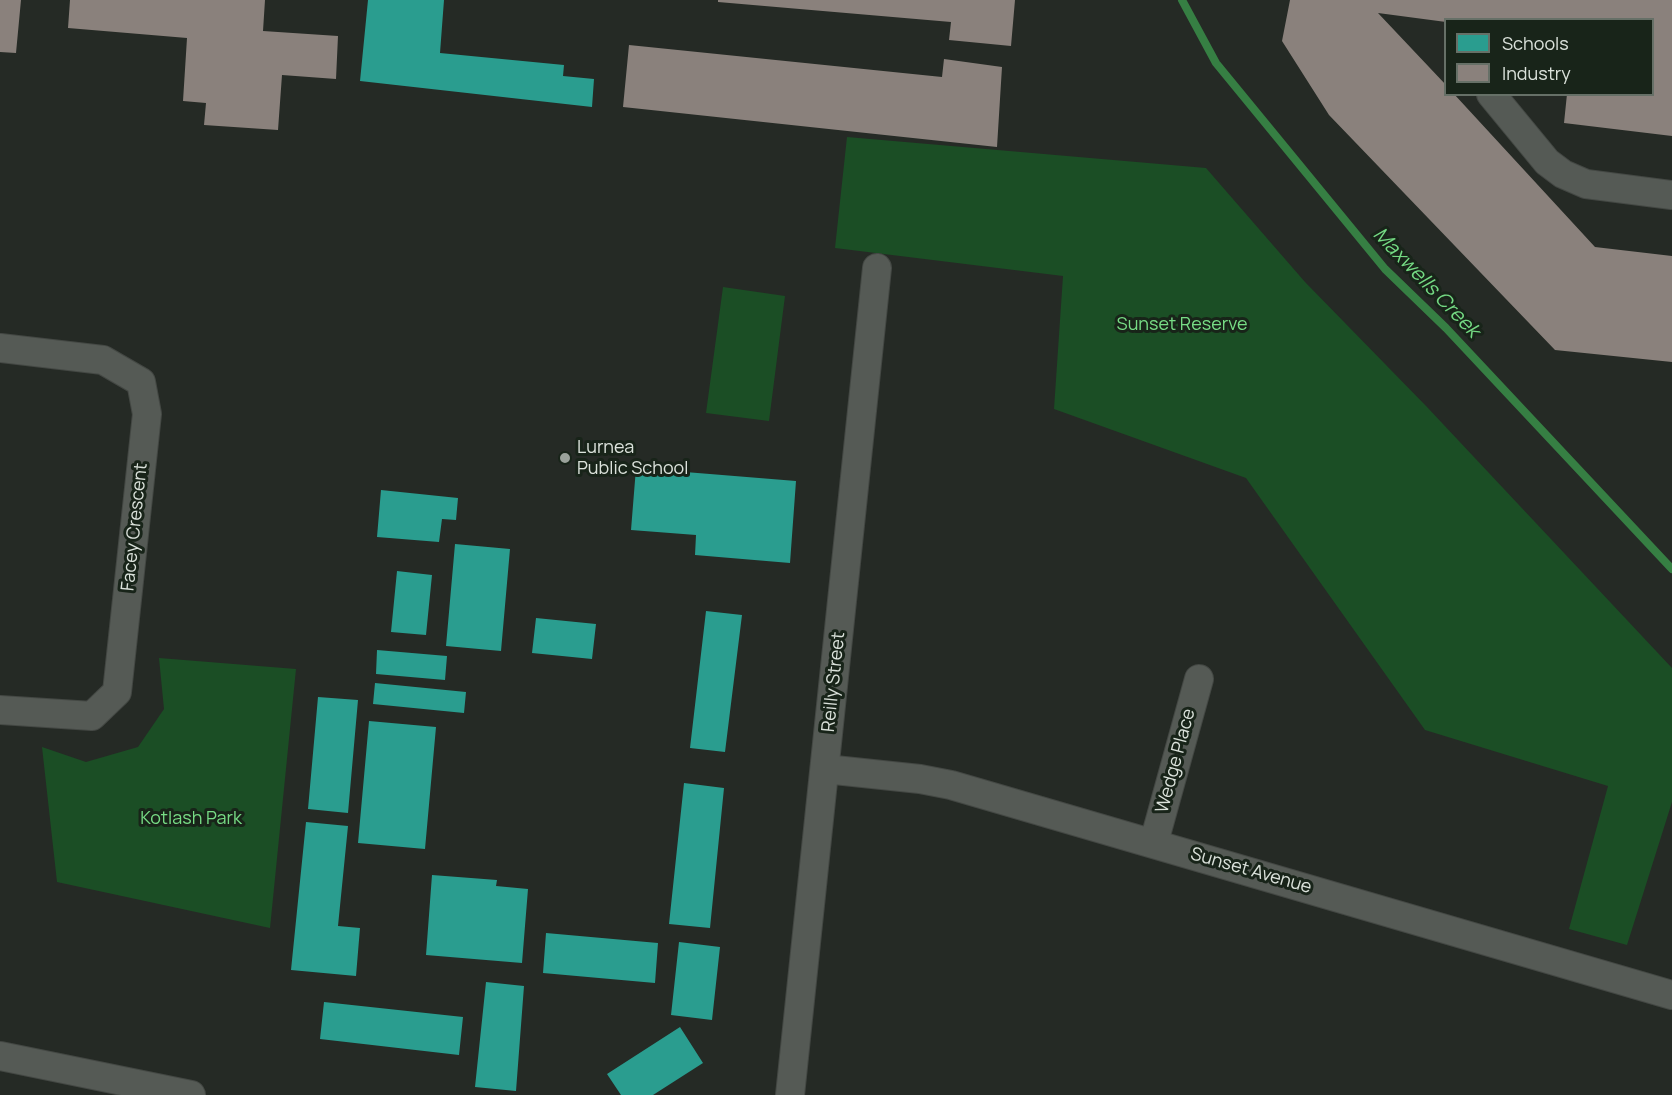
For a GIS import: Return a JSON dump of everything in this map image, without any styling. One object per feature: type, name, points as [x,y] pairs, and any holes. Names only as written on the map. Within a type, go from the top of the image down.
[{"type":"street","points":[[1493,96],[1547,162],[1563,174],[1586,184],[1672,195]]},
{"type":"street","name":"Reilly Street","points":[[790,1095],[877,268]]},
{"type":"street","name":"Facey Crescent","points":[[0,348],[103,360],[141,382],[147,414],[117,692],[92,716],[0,710]]},
{"type":"street","name":"Wedge Place","points":[[1154,842],[1199,680]]},
{"type":"street","name":"Sunset Avenue","points":[[825,769],[944,783],[1154,842],[1672,995]]},
{"type":"street","points":[[0,1056],[191,1095]]},
{"type":"green space","name":"Sunset Reserve","points":[[847,137],[1206,168],[1305,282],[1427,407],[1672,668],[1672,802],[1627,945],[1569,929],[1608,786],[1425,730],[1246,478],[1054,409],[1063,276],[835,248]]},
{"type":"green space","points":[[723,287],[785,296],[769,421],[706,413]]},
{"type":"green space","name":"Kotlash Park","points":[[159,658],[296,669],[270,928],[57,882],[42,747],[86,762],[138,747],[164,709]]},
{"type":"building: Schools","points":[[368,0],[444,0],[440,53],[564,65],[563,76],[594,79],[592,107],[360,81]]},
{"type":"building: Schools","points":[[636,468],[796,481],[790,563],[695,555],[696,535],[631,530]]},
{"type":"building: Schools","points":[[381,490],[458,498],[456,520],[442,519],[439,542],[377,537]]},
{"type":"building: Schools","points":[[455,544],[510,549],[501,651],[446,646]]},
{"type":"building: Schools","points":[[397,571],[432,575],[426,635],[391,632]]},
{"type":"building: Schools","points":[[706,611],[742,615],[725,752],[690,748]]},
{"type":"building: Schools","points":[[536,618],[596,624],[592,659],[532,653]]},
{"type":"building: Schools","points":[[377,650],[447,656],[445,680],[376,674]]},
{"type":"building: Schools","points":[[375,683],[466,692],[464,713],[373,704]]},
{"type":"building: Schools","points":[[318,697],[358,700],[348,813],[308,809]]},
{"type":"building: Schools","points":[[369,721],[436,727],[425,849],[358,843]]},
{"type":"building: Schools","points":[[684,783],[724,788],[710,928],[669,924]]},
{"type":"building: Schools","points":[[306,822],[348,826],[338,926],[360,928],[356,976],[291,970]]},
{"type":"building: Schools","points":[[432,875],[497,880],[496,886],[528,889],[522,963],[426,955]]},
{"type":"building: Schools","points":[[546,933],[658,943],[655,983],[543,973]]},
{"type":"building: Schools","points":[[679,942],[720,947],[712,1020],[671,1015]]},
{"type":"building: Schools","points":[[486,982],[524,986],[516,1091],[475,1087]]},
{"type":"building: Schools","points":[[324,1002],[463,1017],[459,1055],[320,1039]]},
{"type":"building: Schools","points":[[680,1027],[703,1063],[653,1095],[621,1095],[607,1074]]},
{"type":"building: Industry","points":[[0,0],[21,0],[16,53],[0,52]]},
{"type":"building: Industry","points":[[70,0],[265,0],[263,31],[338,36],[336,79],[282,75],[278,130],[204,125],[206,103],[183,101],[187,38],[68,28]]},
{"type":"building: Industry","points":[[718,0],[1015,0],[1011,46],[949,40],[951,22],[718,2]]},
{"type":"building: Industry","points":[[1290,0],[1672,0],[1672,136],[1564,123],[1567,96],[1654,96],[1654,18],[1444,18],[1444,22],[1378,13],[1444,83],[1444,96],[1456,96],[1595,247],[1672,256],[1672,362],[1555,350],[1329,115],[1282,41]]},
{"type":"building: Industry","points":[[629,45],[942,77],[944,59],[1002,67],[997,147],[623,107]]},
{"type":"waterway","name":"Maxwells Creek","points":[[1182,0],[1216,63],[1385,269],[1446,328],[1672,569]]},
{"type":"place","name":"Lurnea Public School","points":[[565,458]]}]
